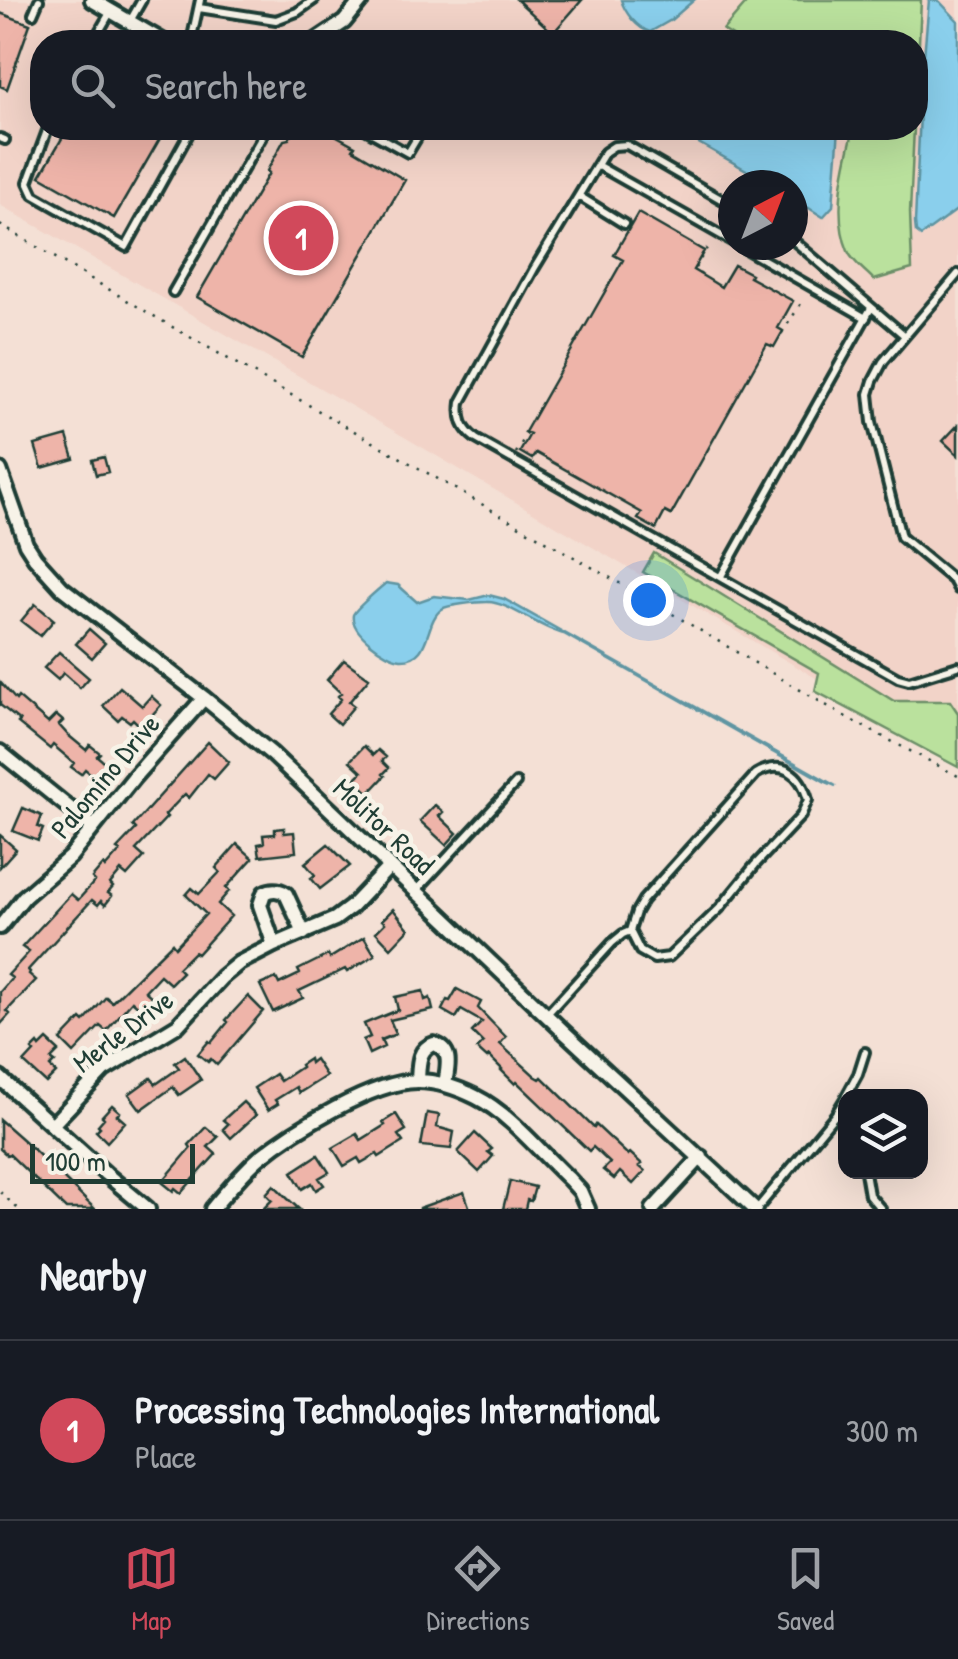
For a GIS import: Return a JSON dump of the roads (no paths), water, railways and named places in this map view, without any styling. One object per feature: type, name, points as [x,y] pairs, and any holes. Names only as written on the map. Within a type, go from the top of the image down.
[{"type":"street","points":[[92,0],[144,30]]},
{"type":"street","points":[[332,30],[362,0]]},
{"type":"street","name":"Molitor Road","points":[[0,470],[26,544],[48,574],[272,754],[756,1209]]},
{"type":"street","name":"Palomino Drive","points":[[0,927],[24,898],[70,856],[204,698]]},
{"type":"street","points":[[0,752],[93,827]]},
{"type":"street","name":"Merle Drive","points":[[52,1125],[104,1070],[178,1025],[238,963],[344,913],[390,866]]},
{"type":"street","points":[[274,945],[260,906],[269,890],[286,894],[304,933]]},
{"type":"street","points":[[418,1081],[421,1055],[434,1044],[443,1048],[448,1057],[445,1085]]},
{"type":"street","points":[[0,1078],[148,1209]]},
{"type":"street","points":[[212,1209],[247,1170],[290,1136],[369,1092],[418,1081],[445,1085],[474,1096],[501,1114],[580,1191],[588,1209]]},
{"type":"street","points":[[652,1209],[701,1157]]},
{"type":"lane","points":[[33,14],[39,0]]},
{"type":"lane","points":[[130,22],[142,0]]},
{"type":"lane","points":[[194,30],[200,4],[276,20],[314,0]]},
{"type":"lane","points":[[100,30],[111,11]]},
{"type":"lane","points":[[44,140],[28,182],[34,195],[126,247],[185,140]]},
{"type":"lane","points":[[173,292],[260,140]]},
{"type":"lane","points":[[385,140],[408,153],[415,140]]},
{"type":"lane","points":[[718,198],[626,146],[614,146],[605,152],[534,269],[461,402],[462,422],[468,434],[898,678],[910,681],[958,666]]},
{"type":"lane","points":[[598,164],[718,234]]},
{"type":"lane","points":[[578,196],[624,224]]},
{"type":"lane","points":[[808,253],[904,335]]},
{"type":"lane","points":[[764,260],[866,318]]},
{"type":"lane","points":[[958,274],[878,369],[870,394],[872,422],[901,537],[928,557],[958,589]]},
{"type":"lane","points":[[721,576],[871,308]]},
{"type":"lane","points":[[546,1014],[612,942],[630,931],[644,900],[756,774],[766,768],[788,770],[800,779],[808,800],[802,816],[682,946],[669,957],[654,959],[640,950],[630,931]]},
{"type":"lane","points":[[416,890],[516,783]]},
{"type":"lane","points":[[850,1089],[865,1052]]},
{"type":"lane","points":[[756,1209],[838,1109]]},
{"type":"lane","points":[[831,1119],[838,1120]]},
{"type":"lane","points":[[866,1179],[868,1196],[881,1209]]},
{"type":"water","points":[[621,0],[694,0],[654,30],[641,27]]},
{"type":"water","points":[[929,0],[939,1],[958,21],[958,209],[921,236],[915,223],[919,140],[928,140]]},
{"type":"water","points":[[693,140],[838,140],[833,206],[823,217],[808,208],[808,170],[746,170]]},
{"type":"water","points":[[386,583],[398,585],[417,602],[434,596],[469,600],[489,595],[504,599],[836,786],[564,634],[495,603],[442,609],[418,653],[401,659],[387,654],[363,636],[353,615]]},
{"type":"place","name":"Processing Technologies International","points":[[301,238]]}]
